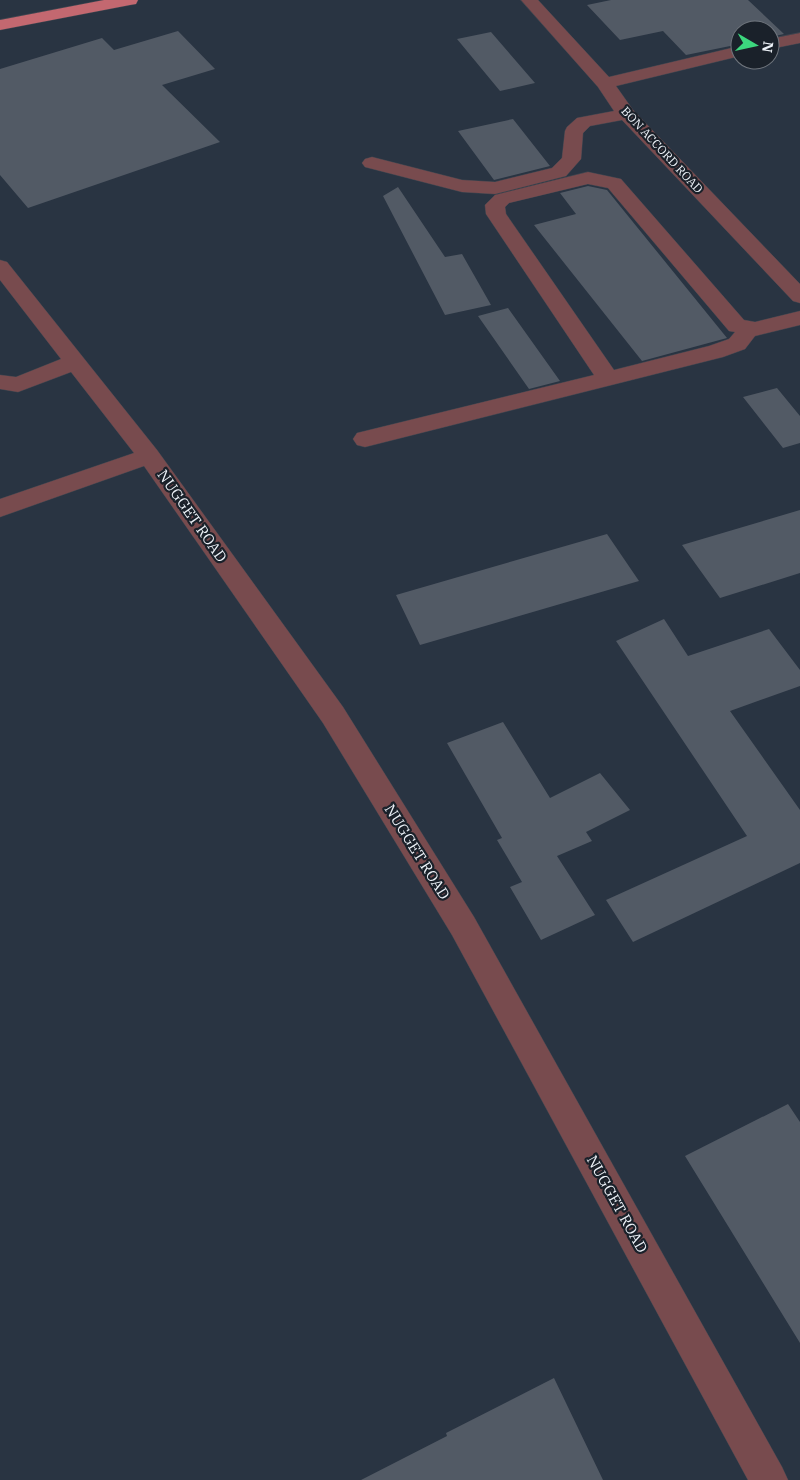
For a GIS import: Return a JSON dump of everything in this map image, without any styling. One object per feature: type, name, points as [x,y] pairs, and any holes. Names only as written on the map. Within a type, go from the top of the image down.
[{"type":"main road","points":[[0,25],[130,0]]},
{"type":"street","name":"BON ACCORD ROAD","points":[[529,0],[606,83],[626,114],[800,296]]},
{"type":"street","points":[[780,42],[800,38]]},
{"type":"street","points":[[606,83],[730,54]]},
{"type":"street","points":[[372,163],[462,186],[495,188],[559,172],[571,159],[574,131],[584,122],[626,114]]},
{"type":"street","points":[[608,378],[496,214],[495,205],[502,199],[588,178],[614,183],[737,326],[749,329],[800,318]]},
{"type":"street","name":"NUGGET ROAD","points":[[0,266],[149,456],[333,715],[463,926],[769,1480]]},
{"type":"street","points":[[366,439],[715,352],[738,344],[749,329]]},
{"type":"street","points":[[0,382],[18,385],[75,362]]},
{"type":"street","points":[[0,508],[149,456]]},
{"type":"shaded area","points":[[0,0],[800,0],[800,1480],[0,1480]]},
{"type":"building","points":[[611,0],[748,0],[769,20],[730,20],[730,46],[686,55],[663,31],[620,40],[587,5]]},
{"type":"building","points":[[178,31],[215,69],[162,85],[220,142],[28,208],[0,175],[0,69],[102,38],[114,50]]},
{"type":"building","points":[[491,32],[535,83],[500,91],[457,39]]},
{"type":"building","points":[[513,119],[550,166],[494,180],[458,131]]},
{"type":"building","points":[[588,186],[607,190],[727,338],[642,361],[534,225],[576,214],[560,193]]},
{"type":"building","points":[[398,187],[445,257],[462,254],[491,305],[445,315],[383,196]]},
{"type":"building","points":[[508,308],[560,381],[529,389],[478,316]]},
{"type":"building","points":[[777,388],[800,416],[800,443],[783,448],[743,397]]},
{"type":"building","points":[[800,510],[800,573],[720,598],[682,545]]},
{"type":"building","points":[[607,534],[639,581],[420,645],[396,595]]},
{"type":"building","points":[[664,619],[688,656],[769,629],[800,670],[800,686],[730,711],[800,810],[800,863],[633,942],[606,900],[747,836],[616,641]]},
{"type":"building","points":[[503,722],[550,798],[600,773],[630,810],[586,832],[592,841],[557,856],[595,915],[541,940],[510,887],[522,882],[497,840],[502,838],[447,743]]},
{"type":"building","points":[[788,1104],[800,1122],[800,1343],[685,1156]]},
{"type":"building","points":[[554,1378],[603,1480],[361,1480],[447,1436],[446,1433]]}]
